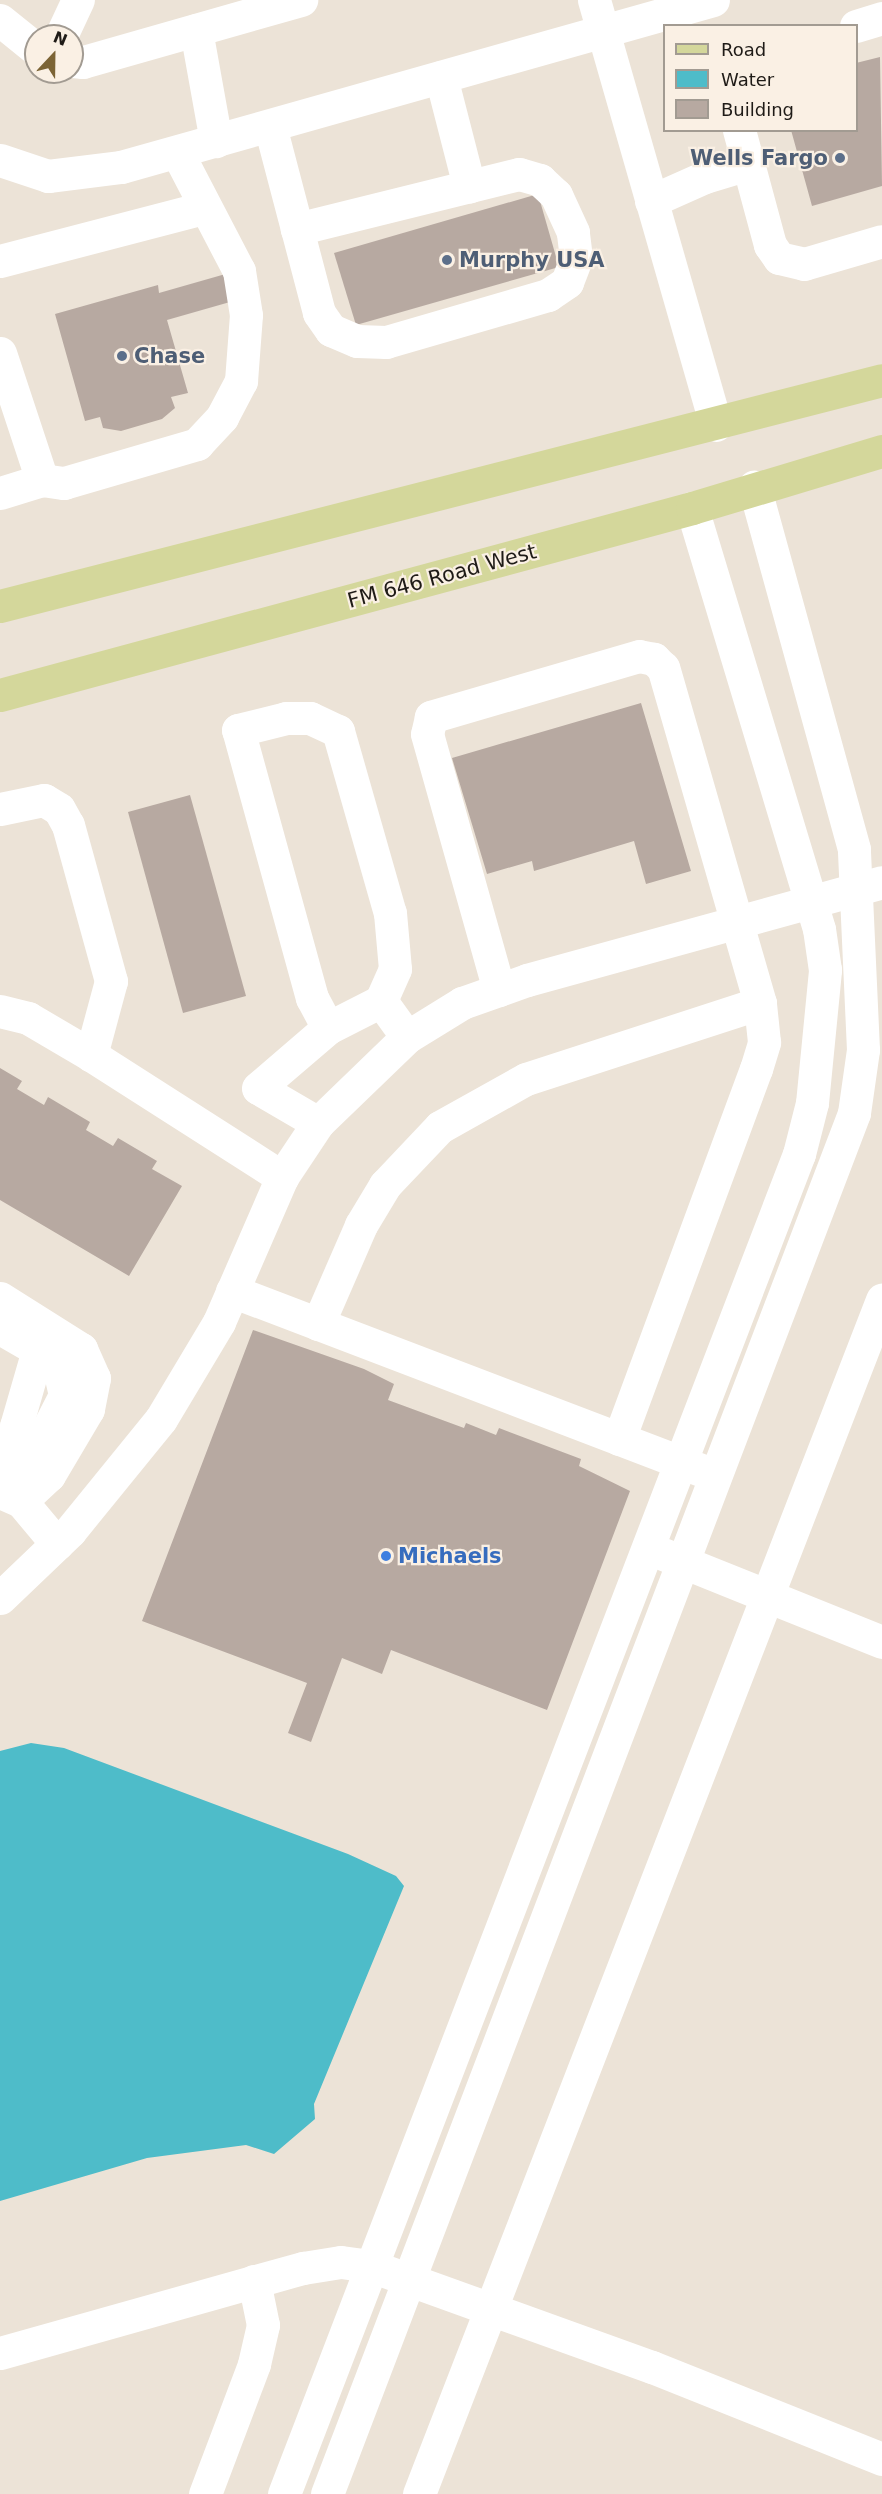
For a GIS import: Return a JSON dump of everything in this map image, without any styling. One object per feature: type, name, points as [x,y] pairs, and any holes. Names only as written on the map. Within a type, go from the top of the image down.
[{"type":"main road","points":[[0,606],[716,425],[882,380]]},
{"type":"main road","name":"FM 646 Road West","points":[[0,695],[692,508],[754,487],[882,451]]},
{"type":"lane","points":[[67,24],[78,0]]},
{"type":"lane","points":[[84,58],[196,30],[301,0]]},
{"type":"lane","points":[[594,0],[716,425]]},
{"type":"lane","points":[[0,160],[48,176],[79,175],[177,152],[713,0]]},
{"type":"lane","points":[[858,25],[882,18]]},
{"type":"lane","points":[[0,20],[24,39]]},
{"type":"lane","points":[[196,30],[216,141]]},
{"type":"lane","points":[[441,77],[469,186]]},
{"type":"lane","points":[[270,126],[319,313],[332,330],[357,341],[386,342],[548,295],[567,282],[576,258],[573,232],[556,195],[540,180],[519,174],[297,229]]},
{"type":"lane","points":[[740,132],[770,245],[779,258],[804,264],[882,241]]},
{"type":"lane","points":[[0,493],[42,480],[64,483],[197,444],[222,417],[241,381],[246,315],[238,271],[203,208],[177,152]]},
{"type":"lane","points":[[651,201],[705,177],[748,164]]},
{"type":"lane","points":[[0,261],[203,208]]},
{"type":"lane","points":[[0,353],[31,458],[42,480]]},
{"type":"lane","points":[[327,2494],[831,1179],[854,1113],[870,1082],[863,1050],[869,886],[854,849],[754,487]]},
{"type":"lane","points":[[284,2494],[799,1154],[812,1103],[825,970],[811,903],[692,508]]},
{"type":"lane","points":[[499,990],[427,734],[431,717],[639,656],[654,659],[663,669],[760,1004],[764,1042],[619,1439]]},
{"type":"lane","points":[[318,1123],[258,1088],[328,1028],[381,1001],[395,969],[390,913],[338,731],[318,721],[294,718],[238,730],[312,998],[328,1028]]},
{"type":"lane","points":[[0,810],[44,800],[59,809],[68,825],[111,981],[91,1055]]},
{"type":"lane","points":[[0,1598],[57,1544],[114,1481],[161,1419],[194,1369],[232,1291],[282,1177],[318,1123],[407,1037],[462,1003],[499,990],[869,886]]},
{"type":"lane","points":[[381,1001],[407,1037]]},
{"type":"lane","points":[[318,1324],[361,1225],[385,1185],[440,1127],[526,1079],[760,1004]]},
{"type":"lane","points":[[0,1011],[28,1018],[91,1055],[282,1177]]},
{"type":"lane","points":[[232,1291],[717,1477]]},
{"type":"lane","points":[[0,1298],[81,1349],[94,1378],[88,1409],[50,1475],[9,1487]]},
{"type":"lane","points":[[419,2494],[882,1300]]},
{"type":"lane","points":[[0,1328],[38,1350],[16,1426],[9,1487],[57,1544]]},
{"type":"lane","points":[[647,1548],[882,1642]]},
{"type":"lane","points":[[0,2353],[254,2282],[341,2262],[371,2266],[652,2367],[882,2459]]},
{"type":"lane","points":[[205,2494],[261,2334],[254,2282]]},
{"type":"water","points":[[31,1743],[64,1748],[348,1854],[396,1876],[404,1886],[314,2104],[315,2119],[274,2154],[246,2145],[147,2158],[0,2201],[0,1751]]},
{"type":"building","name":"Wells Fargo","points":[[880,57],[882,186],[812,206],[792,132],[858,132],[858,62]]},
{"type":"building","name":"Murphy USA","points":[[538,194],[559,267],[356,325],[334,253]]},
{"type":"building","name":"Chase","points":[[229,273],[237,300],[167,320],[188,393],[171,397],[175,408],[162,419],[121,431],[103,428],[100,417],[85,421],[55,314],[158,285],[159,293]]},
{"type":"building","points":[[641,703],[691,871],[646,884],[634,841],[534,871],[532,861],[487,874],[452,758]]},
{"type":"building","points":[[190,795],[246,996],[183,1013],[128,812]]},
{"type":"building","points":[[0,1068],[22,1081],[17,1089],[44,1105],[48,1097],[90,1122],[86,1130],[113,1146],[118,1138],[157,1161],[152,1169],[182,1186],[129,1276],[0,1200]]},
{"type":"building","name":"Michaels","points":[[253,1330],[364,1369],[394,1384],[388,1400],[464,1428],[466,1423],[496,1435],[499,1428],[581,1459],[579,1466],[630,1491],[547,1710],[391,1650],[382,1674],[342,1658],[311,1742],[288,1733],[307,1683],[142,1621]]},
{"type":"place","name":"Wells Fargo","points":[[840,158]]},
{"type":"place","name":"Murphy USA","points":[[447,260]]},
{"type":"place","name":"Chase","points":[[122,356]]},
{"type":"place","name":"Michaels","points":[[386,1556]]}]
